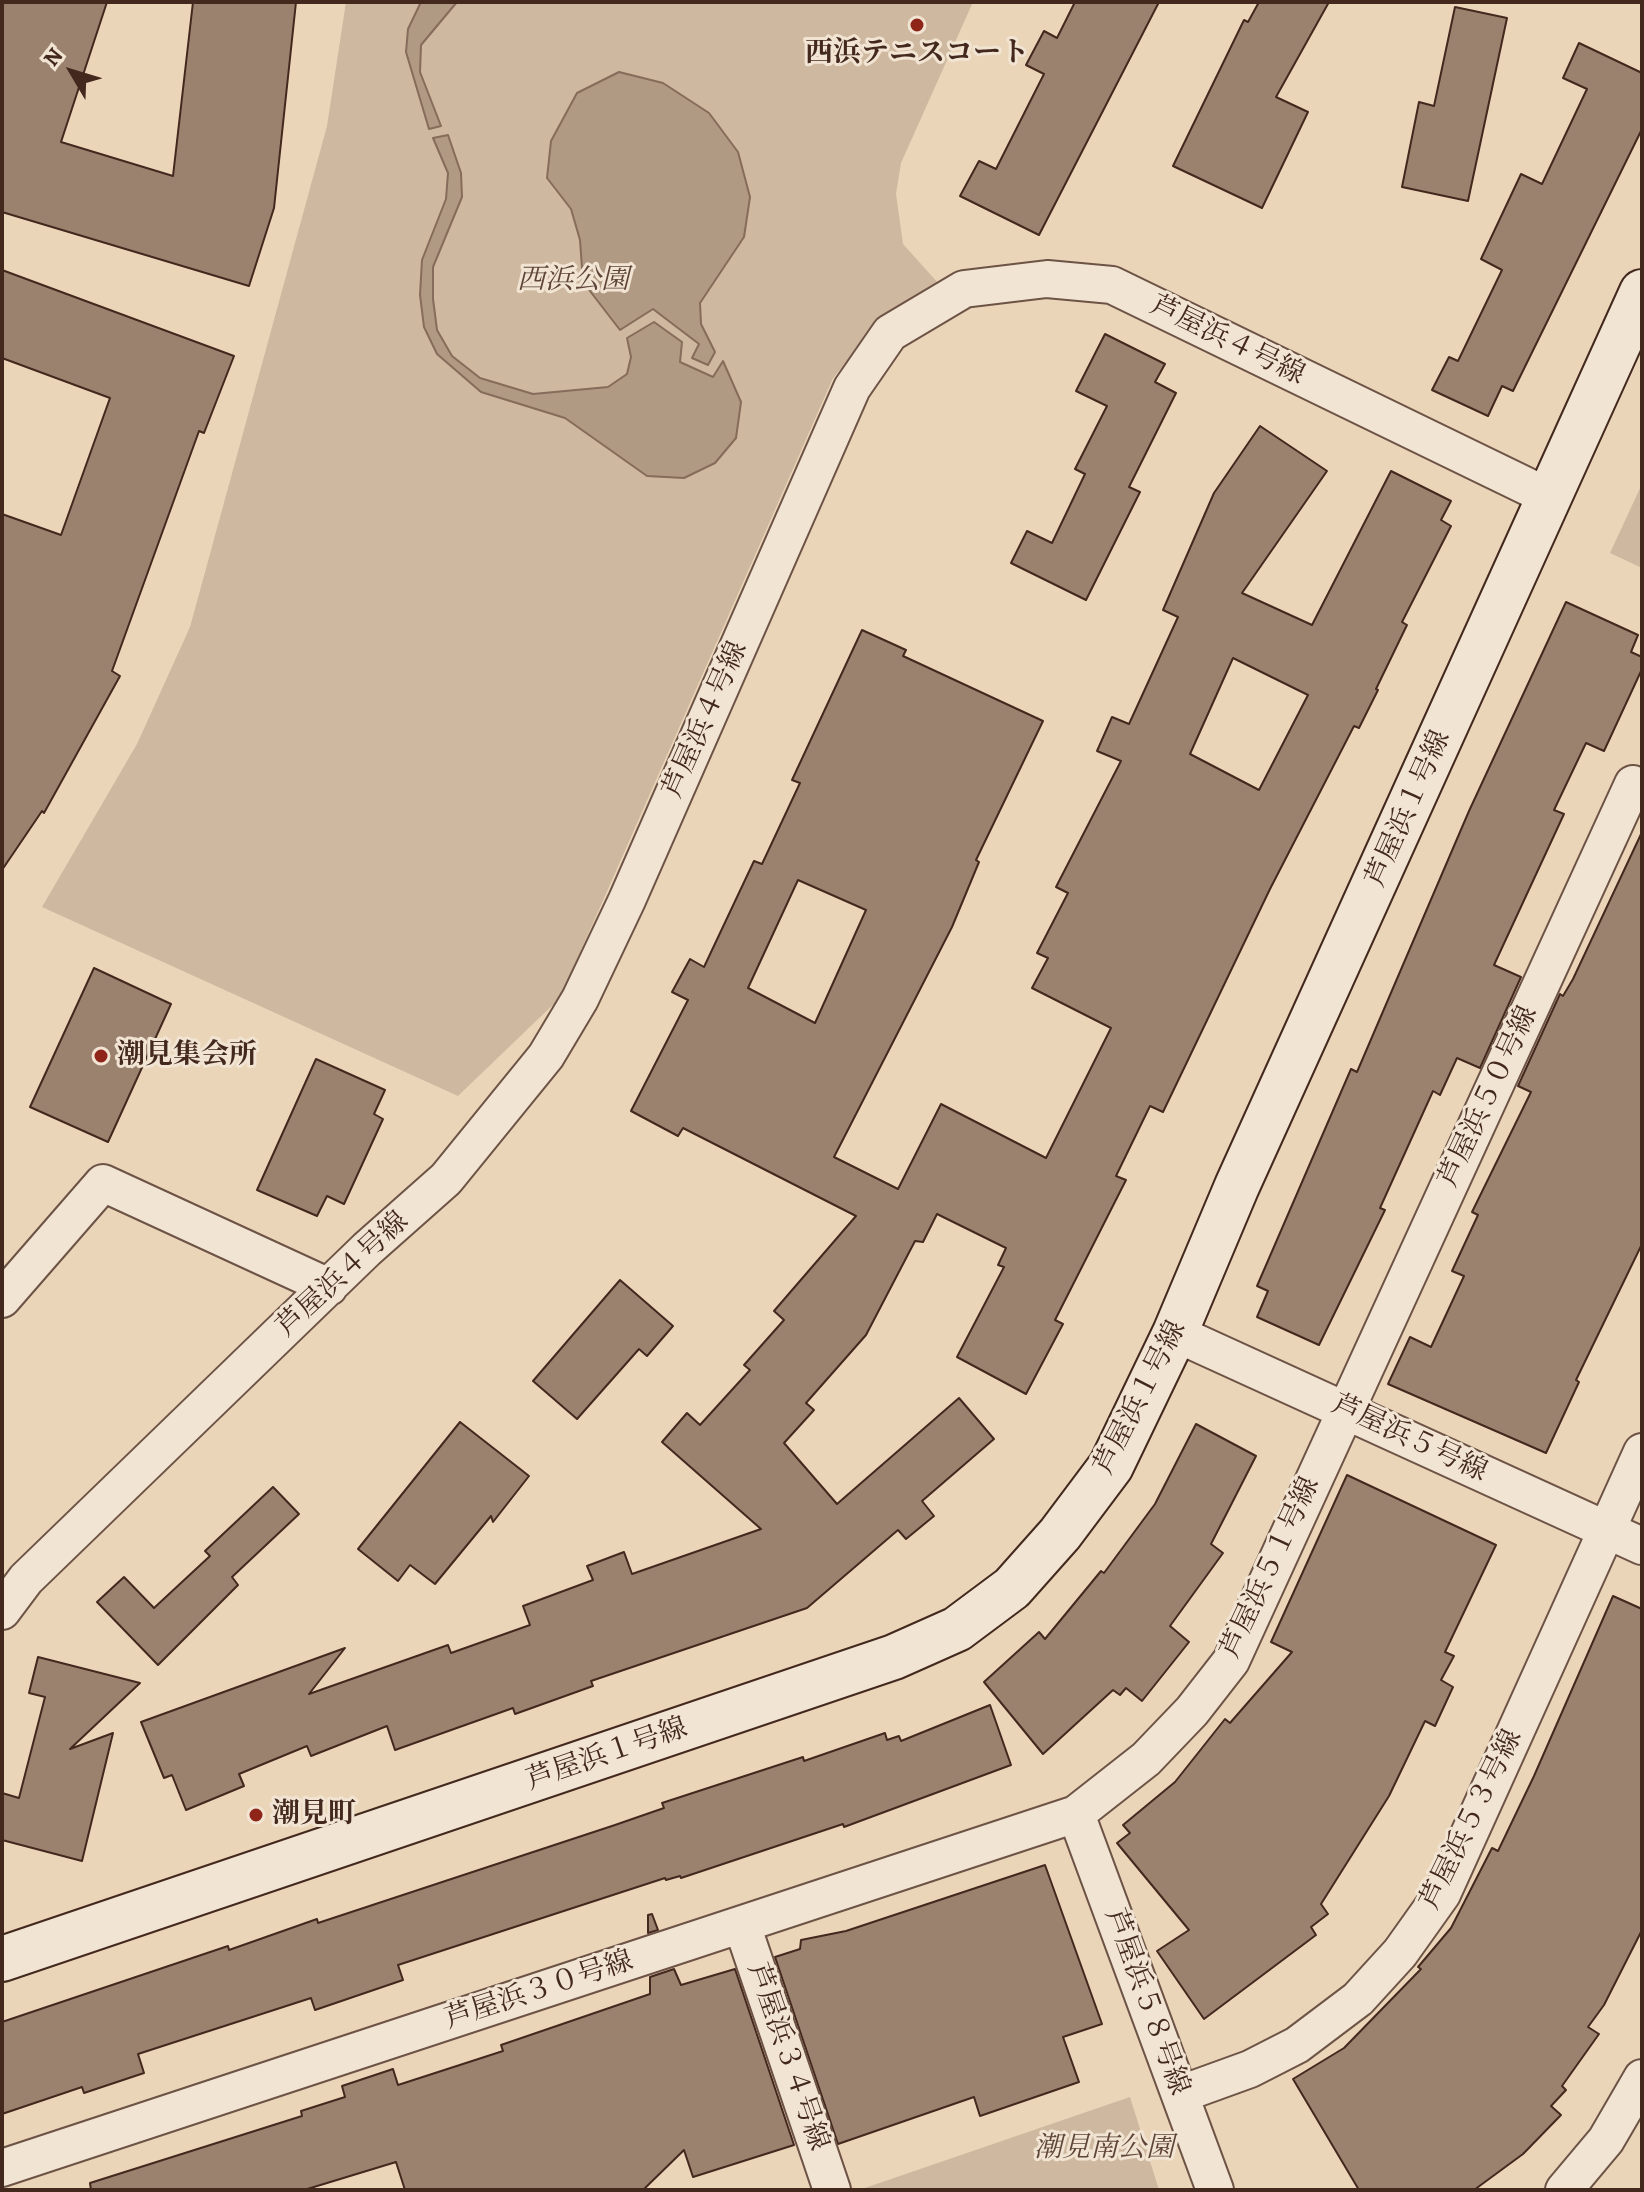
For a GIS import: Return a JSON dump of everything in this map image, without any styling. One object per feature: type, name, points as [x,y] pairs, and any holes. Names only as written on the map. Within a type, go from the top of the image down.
[{"type":"street","name":"芦屋浜４号線","points":[[2,1611],[26,1579],[329,1287],[446,1179],[527,1081],[580,999],[852,388],[890,333],[964,289],[1047,279],[1112,285],[1551,498]]},
{"type":"street","name":"芦屋浜１号線","points":[[2,1959],[879,1662],[957,1629],[1012,1588],[1060,1534],[1111,1466],[1175,1333],[1237,1186],[1642,292]]},
{"type":"street","name":"芦屋浜５０号線","points":[[1345,1409],[1638,786]]},
{"type":"street","points":[[2,1299],[103,1183],[329,1287]]},
{"type":"street","name":"芦屋浜５号線","points":[[1175,1333],[1642,1546]]},
{"type":"street","name":"芦屋浜５１号線","points":[[1076,1814],[1146,1759],[1192,1711],[1231,1661],[1345,1409]]},
{"type":"street","name":"芦屋浜５３号線","points":[[1181,2094],[1250,2069],[1297,2045],[1358,1999],[1400,1953],[1442,1894],[1642,1452]]},
{"type":"street","name":"芦屋浜３０号線","points":[[2,2168],[1076,1814]]},
{"type":"street","name":"芦屋浜５８号線","points":[[1076,1814],[1215,2190]]},
{"type":"street","name":"芦屋浜３４号線","points":[[742,1925],[832,2190]]},
{"type":"street","points":[[1564,2190],[1606,2140],[1642,2078]]},
{"type":"green space","name":"西浜公園","points":[[346,2],[973,2],[901,163],[896,194],[903,244],[939,284],[885,316],[833,378],[560,998],[458,1096],[42,907],[137,744],[190,627],[327,126]]},
{"type":"green space","points":[[1642,484],[1642,568],[1610,553]]},
{"type":"green space","name":"潮見南公園","points":[[1130,2097],[1159,2190],[859,2190]]},
{"type":"shaded area","points":[[421,2],[457,2],[421,45],[420,72],[441,126],[429,129],[406,52],[408,29]]},
{"type":"shaded area","points":[[619,72],[663,83],[709,113],[738,152],[750,197],[744,237],[700,303],[701,324],[715,352],[708,365],[692,358],[699,344],[653,309],[620,330],[583,282],[580,240],[571,209],[547,178],[551,141],[577,93]]},
{"type":"shaded area","points":[[448,135],[461,173],[462,197],[433,267],[433,299],[437,330],[452,356],[480,378],[533,394],[608,387],[627,374],[631,357],[627,338],[654,322],[682,342],[680,362],[713,377],[723,361],[741,402],[736,438],[715,463],[684,478],[647,476],[565,418],[481,392],[437,354],[424,327],[420,295],[422,260],[446,199],[448,173],[433,138]]},
{"type":"building","points":[[2,2],[107,2],[61,142],[173,176],[193,2],[296,2],[274,208],[249,286],[2,212]]},
{"type":"building","points":[[1075,2],[1159,2],[1039,235],[960,196],[979,161],[996,169],[1044,74],[1026,65],[1044,31],[1057,38]]},
{"type":"building","points":[[1259,2],[1329,2],[1276,97],[1308,112],[1262,208],[1173,166],[1244,20],[1248,22]]},
{"type":"building","points":[[1455,7],[1507,18],[1468,201],[1402,187],[1419,102],[1434,106]]},
{"type":"building","points":[[1579,43],[1642,73],[1642,129],[1513,391],[1502,386],[1488,416],[1432,390],[1449,357],[1458,361],[1502,270],[1481,259],[1521,174],[1542,184],[1587,89],[1563,78]]},
{"type":"building","points":[[2,270],[234,356],[204,433],[199,431],[112,671],[120,676],[44,813],[42,811],[2,870],[2,514],[61,535],[110,398],[2,358]]},
{"type":"building","points":[[1105,334],[1165,364],[1155,382],[1176,393],[1129,487],[1140,492],[1086,600],[1011,563],[1027,531],[1052,543],[1085,474],[1075,469],[1107,406],[1076,391]]},
{"type":"building","points":[[1260,426],[1327,471],[1242,593],[1312,625],[1391,471],[1451,501],[1441,520],[1451,526],[1402,622],[1407,625],[1378,690],[1359,728],[1354,726],[1270,889],[1163,1112],[1150,1106],[1116,1176],[1126,1180],[1055,1320],[1063,1324],[1026,1394],[957,1357],[1004,1267],[998,1265],[1006,1248],[937,1214],[923,1242],[915,1241],[866,1335],[806,1403],[814,1410],[784,1443],[837,1504],[959,1398],[994,1439],[922,1501],[934,1516],[906,1539],[898,1530],[807,1608],[591,1681],[593,1686],[515,1714],[513,1708],[395,1750],[387,1726],[311,1756],[307,1746],[239,1774],[244,1786],[186,1810],[172,1775],[164,1778],[141,1722],[345,1648],[309,1694],[448,1645],[451,1653],[530,1625],[523,1606],[593,1580],[587,1566],[624,1552],[632,1574],[761,1529],[662,1442],[687,1413],[700,1425],[750,1370],[744,1365],[784,1320],[774,1311],[856,1216],[683,1128],[678,1136],[631,1111],[688,1000],[672,992],[690,959],[704,967],[754,861],[762,864],[800,783],[792,780],[862,630],[906,650],[903,656],[1043,721],[976,860],[979,862],[952,927],[834,1157],[898,1189],[941,1104],[1046,1158],[1111,1028],[1032,988],[1048,958],[1037,953],[1068,893],[1056,887],[1121,761],[1097,751],[1112,717],[1129,724],[1178,617],[1163,610],[1214,493]],"holes":[[[1233,658],[1308,695],[1259,790],[1190,754]],[[798,880],[866,910],[815,1023],[748,988]]]},
{"type":"building","points":[[1566,602],[1638,635],[1631,652],[1642,657],[1642,669],[1604,751],[1586,743],[1554,810],[1564,814],[1494,965],[1521,977],[1480,1068],[1457,1058],[1440,1095],[1433,1091],[1380,1208],[1385,1210],[1319,1345],[1257,1317],[1268,1291],[1257,1286],[1351,1069],[1357,1072],[1469,811]]},
{"type":"building","points":[[1642,832],[1642,1244],[1576,1380],[1579,1382],[1546,1453],[1388,1384],[1410,1337],[1431,1347],[1464,1276],[1452,1271],[1478,1215],[1472,1212],[1531,1092],[1518,1086],[1560,994],[1563,996],[1573,979]]},
{"type":"building","name":"潮見集会所","points":[[94,968],[171,1004],[108,1142],[30,1107]]},
{"type":"building","points":[[316,1059],[385,1090],[374,1114],[383,1119],[344,1204],[327,1196],[317,1216],[257,1190]]},
{"type":"building","points":[[620,1280],[673,1326],[647,1356],[639,1349],[577,1419],[533,1381]]},
{"type":"building","points":[[460,1422],[529,1476],[493,1522],[491,1516],[435,1584],[410,1565],[398,1581],[358,1549]]},
{"type":"building","points":[[1196,1424],[1256,1456],[1211,1544],[1223,1553],[1170,1626],[1189,1642],[1142,1701],[1126,1688],[1120,1695],[1113,1690],[1043,1754],[984,1682],[1039,1632],[1045,1639],[1101,1571],[1104,1573],[1155,1504]]},
{"type":"building","points":[[1347,1475],[1496,1545],[1445,1652],[1454,1656],[1441,1680],[1453,1687],[1435,1726],[1425,1721],[1389,1796],[1321,1904],[1328,1914],[1311,1927],[1316,1935],[1204,2019],[1157,1951],[1189,1930],[1117,1843],[1130,1833],[1123,1825],[1175,1782],[1225,1719],[1230,1723],[1292,1652],[1271,1642]]},
{"type":"building","points":[[273,1487],[299,1514],[232,1577],[238,1585],[158,1665],[97,1602],[124,1577],[154,1608],[210,1556],[205,1551]]},
{"type":"building","points":[[1613,1596],[1642,1609],[1642,1930],[1604,2005],[1588,2027],[1599,2034],[1562,2086],[1566,2090],[1551,2106],[1561,2115],[1523,2154],[1474,2190],[1359,2190],[1293,2079],[1344,2048],[1421,1969],[1418,1967],[1451,1928],[1492,1848],[1498,1851]]},
{"type":"building","points":[[38,1657],[140,1683],[70,1749],[113,1733],[82,1861],[2,1840],[2,1793],[19,1798],[45,1697],[29,1693]]},
{"type":"building","points":[[990,1705],[1011,1765],[844,1827],[843,1824],[681,1878],[665,1878],[398,1965],[403,1980],[315,2010],[311,1998],[138,2054],[144,2073],[84,2093],[82,2087],[2,2114],[2,2022],[228,1946],[229,1950],[317,1919],[318,1923],[615,1825],[664,1808],[662,1803],[803,1757],[804,1761],[885,1733],[887,1740],[899,1736],[901,1741]]},
{"type":"building","points":[[1045,1865],[1102,2024],[1063,2037],[1079,2082],[980,2116],[974,2097],[838,2144],[775,1957],[800,1949],[801,1940],[846,1931]]},
{"type":"building","points":[[652,1914],[658,1930],[648,1933],[648,1915]]},
{"type":"building","points":[[674,1969],[681,1985],[735,1969],[794,2145],[693,2177],[684,2150],[643,2190],[405,2190],[396,2162],[304,2190],[91,2190],[90,2183],[302,2116],[301,2111],[345,2097],[342,2086],[393,2069],[398,2085],[503,2051],[501,2045],[650,1994],[650,1977]]},
{"type":"place","name":"西浜テニスコート","points":[[917,25]]},
{"type":"place","name":"潮見集会所","points":[[101,1056]]},
{"type":"place","name":"潮見町","points":[[256,1815]]}]
